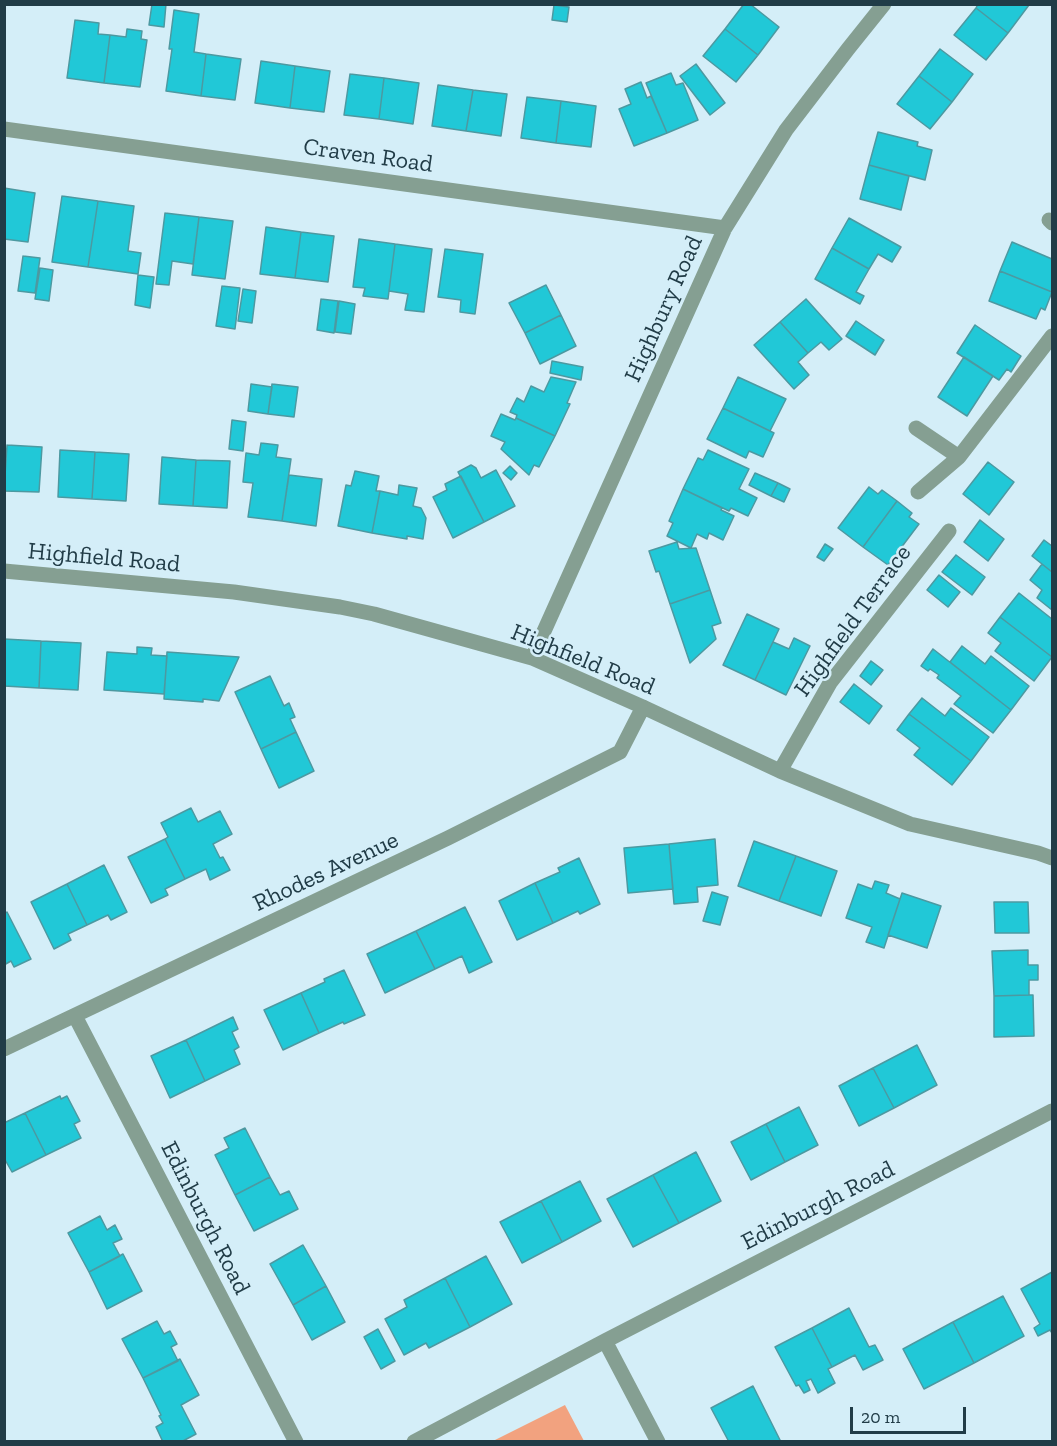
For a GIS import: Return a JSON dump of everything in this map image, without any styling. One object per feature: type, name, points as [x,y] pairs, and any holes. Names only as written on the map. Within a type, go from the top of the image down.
[{"type":"street","name":"Highbury Road","points":[[532,658],[725,228],[786,130],[884,4]]},
{"type":"street","name":"Craven Road","points":[[4,129],[725,228]]},
{"type":"street","points":[[918,492],[959,457],[1053,336]]},
{"type":"street","points":[[915,428],[959,457]]},
{"type":"street","name":"Highfield Terrace","points":[[780,771],[830,683],[949,531]]},
{"type":"street","name":"Highfield Road","points":[[4,571],[234,592],[374,614],[532,658],[780,771],[910,824],[1053,858]]},
{"type":"street","name":"Rhodes Avenue","points":[[4,1049],[448,838],[620,752],[643,707]]},
{"type":"street","name":"Edinburgh Road","points":[[75,1016],[296,1442]]},
{"type":"street","name":"Edinburgh Road","points":[[414,1442],[605,1341],[1053,1111]]},
{"type":"street","points":[[605,1341],[658,1442]]},
{"type":"shaded area","points":[[565,1405],[584,1441],[493,1441]]},
{"type":"building","points":[[152,4],[166,4],[164,27],[149,25]]},
{"type":"building","points":[[744,4],[750,4],[779,27],[758,55],[725,29]]},
{"type":"building","points":[[978,4],[1029,5],[1008,33],[976,8]]},
{"type":"building","points":[[554,5],[569,7],[567,22],[552,20]]},
{"type":"building","points":[[976,8],[1008,33],[986,60],[954,35]]},
{"type":"building","points":[[174,10],[199,14],[194,52],[206,54],[201,96],[166,91],[172,49],[169,49]]},
{"type":"building","points":[[75,20],[99,23],[98,34],[110,35],[104,83],[67,78]]},
{"type":"building","points":[[127,29],[142,31],[141,39],[147,40],[140,87],[104,83],[110,35],[126,37]]},
{"type":"building","points":[[725,29],[758,55],[736,82],[703,56]]},
{"type":"building","points":[[940,49],[973,74],[952,102],[919,76]]},
{"type":"building","points":[[206,54],[241,59],[235,100],[201,96]]},
{"type":"building","points":[[261,61],[295,66],[290,108],[255,103]]},
{"type":"building","points":[[696,64],[725,103],[710,115],[680,76]]},
{"type":"building","points":[[295,66],[330,71],[324,112],[290,108]]},
{"type":"building","points":[[671,73],[676,85],[683,83],[698,120],[667,133],[646,83]]},
{"type":"building","points":[[350,74],[384,78],[379,119],[344,115]]},
{"type":"building","points":[[919,76],[952,102],[930,129],[897,104]]},
{"type":"building","points":[[384,78],[419,83],[413,124],[379,119]]},
{"type":"building","points":[[641,82],[647,98],[651,96],[667,133],[634,146],[619,109],[631,104],[625,89]]},
{"type":"building","points":[[438,85],[473,90],[466,131],[432,126]]},
{"type":"building","points":[[473,90],[507,94],[501,136],[466,131]]},
{"type":"building","points":[[527,97],[561,101],[556,143],[521,138]]},
{"type":"building","points":[[561,101],[596,106],[591,147],[556,143]]},
{"type":"building","points":[[878,132],[918,142],[917,146],[932,150],[925,180],[869,165]]},
{"type":"building","points":[[869,165],[909,176],[901,210],[860,199]]},
{"type":"building","points":[[4,188],[35,193],[28,242],[4,239]]},
{"type":"building","points":[[62,196],[98,201],[88,267],[52,262]]},
{"type":"building","points":[[98,201],[134,206],[128,251],[141,253],[138,274],[88,267]]},
{"type":"building","points":[[165,213],[199,217],[193,264],[172,261],[169,285],[156,284]]},
{"type":"building","points":[[199,217],[233,221],[225,279],[192,275]]},
{"type":"building","points":[[849,218],[901,247],[892,262],[878,254],[869,269],[832,248]]},
{"type":"building","points":[[266,227],[301,232],[295,278],[260,274]]},
{"type":"building","points":[[301,232],[334,236],[328,282],[295,278]]},
{"type":"building","points":[[359,239],[395,244],[388,299],[363,296],[365,288],[353,287]]},
{"type":"building","points":[[1012,242],[1052,259],[1052,292],[1000,271]]},
{"type":"building","points":[[395,244],[432,249],[424,312],[405,310],[408,294],[389,291]]},
{"type":"building","points":[[832,248],[869,269],[856,292],[864,296],[860,304],[815,279]]},
{"type":"building","points":[[445,249],[483,254],[475,314],[460,312],[461,300],[438,297]]},
{"type":"building","points":[[23,256],[40,258],[35,293],[18,291]]},
{"type":"building","points":[[40,268],[53,270],[49,301],[35,299]]},
{"type":"building","points":[[1000,271],[1052,292],[1045,310],[1041,308],[1036,319],[989,301]]},
{"type":"building","points":[[138,275],[154,277],[150,308],[135,305]]},
{"type":"building","points":[[546,285],[561,315],[525,333],[509,303]]},
{"type":"building","points":[[222,286],[240,288],[235,329],[216,326]]},
{"type":"building","points":[[243,289],[256,291],[252,323],[238,321]]},
{"type":"building","points":[[321,299],[338,301],[334,333],[317,330]]},
{"type":"building","points":[[806,299],[842,339],[829,350],[821,342],[808,353],[780,322]]},
{"type":"building","points":[[339,301],[355,304],[351,334],[335,332]]},
{"type":"building","points":[[561,315],[576,346],[540,364],[525,333]]},
{"type":"building","points":[[856,321],[884,340],[875,355],[846,336]]},
{"type":"building","points":[[780,322],[808,353],[798,362],[809,375],[794,389],[754,345]]},
{"type":"building","points":[[975,325],[1021,356],[1011,372],[1007,369],[999,380],[957,353]]},
{"type":"building","points":[[964,357],[993,376],[967,416],[938,397]]},
{"type":"building","points":[[552,361],[583,367],[581,380],[550,373]]},
{"type":"building","points":[[551,377],[576,382],[567,403],[570,404],[555,436],[516,418],[517,415],[510,412],[517,398],[524,402],[531,386],[544,392]]},
{"type":"building","points":[[738,377],[786,399],[770,431],[723,408]]},
{"type":"building","points":[[251,384],[272,387],[268,414],[248,411]]},
{"type":"building","points":[[272,384],[298,387],[294,417],[268,414]]},
{"type":"building","points":[[723,408],[774,433],[763,457],[749,451],[746,458],[707,439]]},
{"type":"building","points":[[501,414],[515,420],[516,418],[555,436],[539,467],[534,465],[529,475],[501,449],[505,442],[491,436]]},
{"type":"building","points":[[232,420],[246,422],[243,451],[229,449]]},
{"type":"building","points":[[261,443],[278,445],[276,457],[291,459],[282,521],[248,517],[253,483],[243,482],[246,453],[259,455]]},
{"type":"building","points":[[7,445],[42,447],[39,492],[4,491]]},
{"type":"building","points":[[60,450],[95,452],[92,499],[58,497]]},
{"type":"building","points":[[708,450],[749,469],[739,489],[757,498],[748,516],[731,508],[729,511],[683,489],[698,458],[703,460]]},
{"type":"building","points":[[95,452],[129,454],[126,501],[92,499]]},
{"type":"building","points":[[162,457],[196,460],[193,506],[159,504]]},
{"type":"building","points":[[196,460],[230,461],[227,508],[193,506]]},
{"type":"building","points":[[988,462],[1014,482],[989,515],[963,494]]},
{"type":"building","points":[[471,465],[476,468],[481,478],[496,470],[515,506],[484,522],[458,472]]},
{"type":"building","points":[[510,466],[517,473],[511,480],[503,473]]},
{"type":"building","points":[[355,471],[379,476],[376,491],[380,491],[372,533],[338,526],[346,485],[351,486]]},
{"type":"building","points":[[755,473],[778,483],[771,496],[749,485]]},
{"type":"building","points":[[289,475],[322,479],[316,526],[282,521]]},
{"type":"building","points":[[461,476],[484,522],[453,538],[433,497],[447,490],[445,484]]},
{"type":"building","points":[[778,483],[790,489],[784,502],[771,496]]},
{"type":"building","points":[[399,485],[417,488],[413,506],[421,508],[426,518],[423,539],[407,536],[407,539],[372,533],[380,491],[398,495]]},
{"type":"building","points":[[869,487],[878,494],[882,490],[897,501],[863,547],[838,528]]},
{"type":"building","points":[[683,489],[734,516],[723,540],[709,533],[707,539],[697,534],[691,548],[667,536],[673,523],[669,521]]},
{"type":"building","points":[[897,501],[912,513],[909,517],[919,524],[888,565],[863,547]]},
{"type":"building","points":[[980,520],[1004,539],[988,561],[964,542]]},
{"type":"building","points":[[1044,540],[1052,546],[1052,572],[1032,556]]},
{"type":"building","points":[[677,542],[679,549],[696,548],[710,590],[670,604],[659,571],[656,572],[649,551]]},
{"type":"building","points":[[825,544],[833,549],[824,561],[817,557]]},
{"type":"building","points":[[956,555],[985,577],[972,595],[942,572]]},
{"type":"building","points":[[1042,564],[1052,572],[1052,610],[1037,598],[1042,590],[1030,580]]},
{"type":"building","points":[[939,575],[960,592],[948,607],[927,590]]},
{"type":"building","points":[[710,590],[721,623],[712,626],[716,639],[690,663],[670,604]]},
{"type":"building","points":[[1019,593],[1052,619],[1052,657],[1000,617]]},
{"type":"building","points":[[747,614],[779,629],[755,680],[723,665]]},
{"type":"building","points":[[1000,617],[1052,657],[1034,681],[995,651],[1001,643],[988,633]]},
{"type":"building","points":[[794,638],[810,646],[786,695],[755,680],[773,642],[789,649]]},
{"type":"building","points":[[4,639],[41,641],[39,688],[4,686]]},
{"type":"building","points":[[41,641],[81,643],[78,690],[39,688]]},
{"type":"building","points":[[962,646],[985,664],[991,656],[1029,686],[1011,710],[950,662]]},
{"type":"building","points":[[137,647],[152,648],[151,655],[167,656],[164,694],[104,690],[107,652],[137,654]]},
{"type":"building","points":[[933,649],[1011,710],[993,733],[954,704],[961,696],[937,678],[939,675],[921,666]]},
{"type":"building","points":[[167,652],[239,657],[219,701],[203,699],[203,702],[164,699]]},
{"type":"building","points":[[871,661],[883,670],[871,685],[860,676]]},
{"type":"building","points":[[270,676],[284,706],[289,703],[295,717],[290,719],[296,732],[261,749],[235,692]]},
{"type":"building","points":[[854,684],[882,706],[869,724],[840,702]]},
{"type":"building","points":[[922,698],[945,716],[951,708],[989,737],[971,761],[909,714]]},
{"type":"building","points":[[909,714],[971,761],[952,785],[914,755],[920,748],[897,730]]},
{"type":"building","points":[[296,732],[314,771],[279,788],[261,749]]},
{"type":"building","points":[[191,808],[198,822],[220,811],[232,834],[213,844],[220,858],[223,857],[230,870],[210,880],[206,869],[185,879],[165,839],[168,837],[161,823]]},
{"type":"building","points":[[165,839],[185,879],[165,889],[168,895],[151,903],[128,857]]},
{"type":"building","points":[[715,839],[718,885],[697,887],[698,902],[674,904],[669,844]]},
{"type":"building","points":[[754,841],[796,856],[779,901],[738,886]]},
{"type":"building","points":[[669,844],[673,889],[628,893],[624,848]]},
{"type":"building","points":[[796,856],[837,871],[821,916],[779,901]]},
{"type":"building","points":[[579,858],[600,904],[553,923],[535,883],[560,872],[558,868]]},
{"type":"building","points":[[104,865],[127,912],[111,920],[108,915],[87,925],[67,884]]},
{"type":"building","points":[[875,881],[889,885],[886,893],[900,899],[884,948],[866,942],[872,927],[846,918],[858,884],[872,889]]},
{"type":"building","points":[[535,883],[553,923],[517,940],[499,901]]},
{"type":"building","points":[[67,884],[87,925],[68,934],[71,940],[54,949],[31,902]]},
{"type":"building","points":[[712,892],[728,897],[720,925],[703,921]]},
{"type":"building","points":[[902,893],[941,906],[927,948],[888,935]]},
{"type":"building","points":[[994,902],[1028,902],[1029,933],[995,933]]},
{"type":"building","points":[[465,907],[492,962],[469,973],[462,956],[435,969],[416,931]]},
{"type":"building","points":[[7,912],[31,959],[14,967],[11,961],[4,965],[4,914]]},
{"type":"building","points":[[416,931],[435,969],[385,993],[367,954]]},
{"type":"building","points":[[1028,950],[1028,965],[1038,965],[1038,980],[1029,980],[1029,995],[994,996],[992,951]]},
{"type":"building","points":[[344,970],[365,1015],[319,1033],[301,993]]},
{"type":"building","points":[[301,993],[319,1033],[283,1050],[264,1010]]},
{"type":"building","points":[[1033,995],[1034,1036],[994,1037],[994,996]]},
{"type":"building","points":[[233,1017],[238,1029],[232,1032],[239,1047],[234,1050],[240,1064],[205,1081],[186,1040]]},
{"type":"building","points":[[186,1040],[205,1081],[170,1098],[151,1056]]},
{"type":"building","points":[[917,1045],[937,1085],[894,1108],[873,1068]]},
{"type":"building","points":[[873,1068],[894,1108],[859,1126],[839,1086]]},
{"type":"building","points":[[60,1096],[61,1099],[67,1096],[80,1121],[74,1124],[81,1138],[46,1155],[25,1113]]},
{"type":"building","points":[[799,1107],[818,1145],[785,1162],[766,1124]]},
{"type":"building","points":[[25,1113],[46,1155],[12,1172],[4,1158],[4,1123]]},
{"type":"building","points":[[766,1124],[785,1162],[751,1180],[731,1142]]},
{"type":"building","points":[[245,1128],[270,1177],[235,1195],[215,1155],[229,1148],[224,1138]]},
{"type":"building","points":[[696,1152],[721,1201],[679,1223],[653,1175]]},
{"type":"building","points":[[653,1175],[679,1223],[633,1247],[607,1199]]},
{"type":"building","points":[[270,1177],[280,1195],[289,1191],[298,1209],[254,1231],[235,1195]]},
{"type":"building","points":[[580,1181],[601,1221],[562,1242],[541,1201]]},
{"type":"building","points":[[541,1201],[562,1242],[522,1263],[500,1222]]},
{"type":"building","points":[[100,1216],[107,1230],[115,1225],[122,1239],[113,1243],[120,1256],[89,1272],[68,1233]]},
{"type":"building","points":[[303,1245],[326,1286],[293,1305],[270,1264]]},
{"type":"building","points":[[123,1254],[142,1291],[107,1309],[89,1272]]},
{"type":"building","points":[[486,1256],[512,1304],[470,1327],[445,1278]]},
{"type":"building","points":[[1052,1272],[1052,1333],[1050,1330],[1038,1336],[1034,1328],[1040,1324],[1021,1289]]},
{"type":"building","points":[[445,1278],[470,1327],[429,1348],[426,1343],[404,1355],[385,1319],[407,1307],[404,1300]]},
{"type":"building","points":[[326,1286],[345,1322],[312,1340],[293,1305]]},
{"type":"building","points":[[1003,1296],[1024,1336],[974,1363],[953,1322]]},
{"type":"building","points":[[849,1308],[869,1347],[875,1345],[883,1360],[863,1370],[855,1355],[832,1367],[812,1328]]},
{"type":"building","points":[[157,1321],[164,1334],[170,1331],[177,1344],[171,1347],[178,1361],[143,1378],[122,1339]]},
{"type":"building","points":[[953,1322],[974,1363],[924,1389],[903,1349]]},
{"type":"building","points":[[812,1328],[832,1367],[828,1369],[835,1383],[818,1393],[811,1379],[806,1381],[810,1390],[804,1393],[799,1385],[796,1386],[775,1347]]},
{"type":"building","points":[[378,1329],[395,1361],[381,1369],[364,1337]]},
{"type":"building","points":[[180,1359],[199,1395],[181,1405],[196,1434],[181,1442],[163,1442],[156,1427],[163,1423],[159,1416],[161,1415],[143,1378]]},
{"type":"building","points":[[753,1386],[781,1442],[729,1442],[711,1408]]}]
